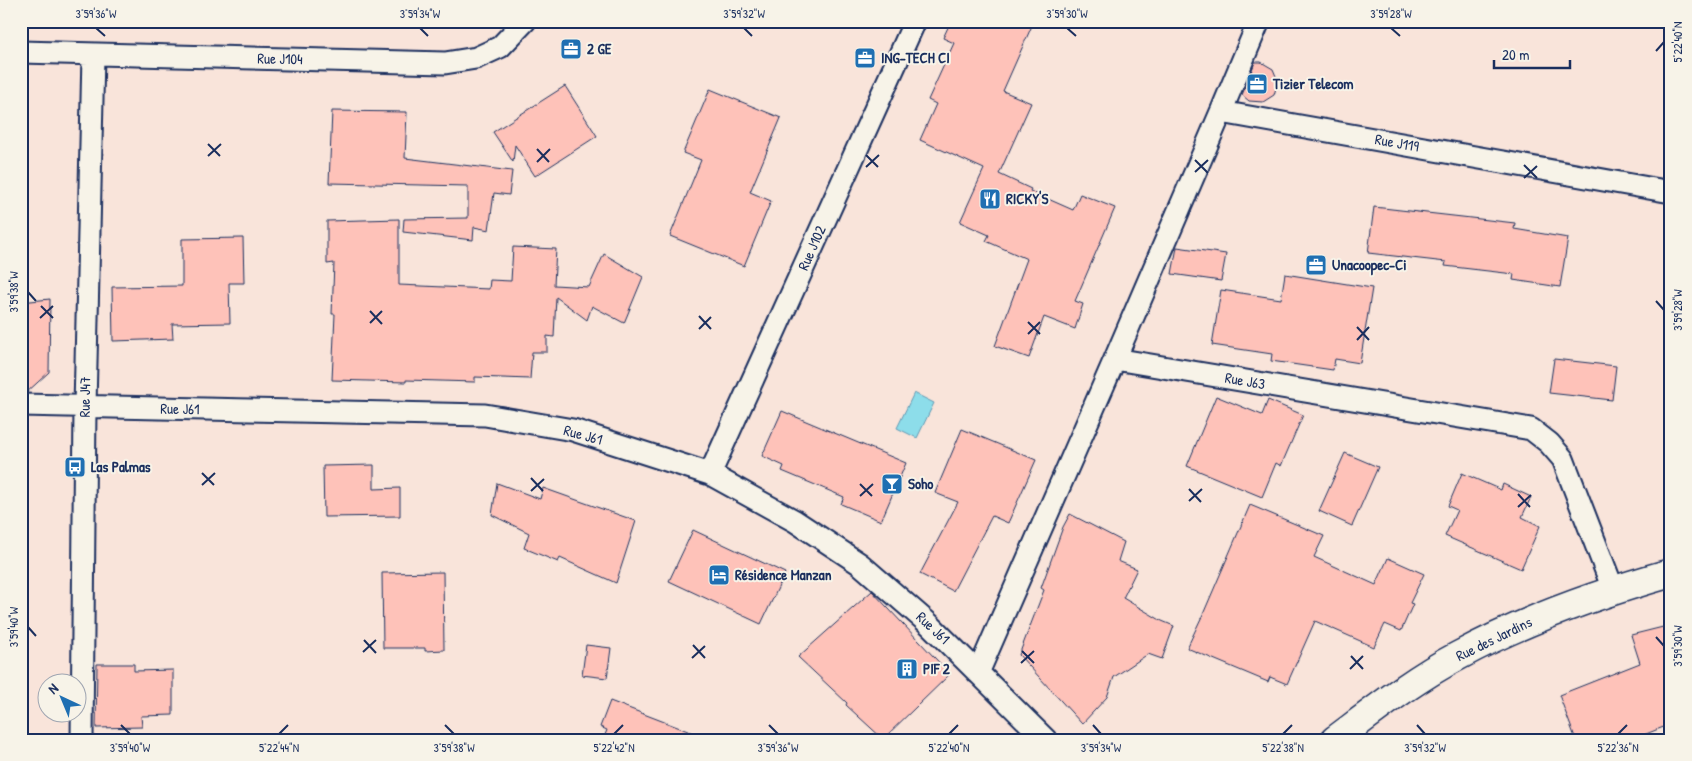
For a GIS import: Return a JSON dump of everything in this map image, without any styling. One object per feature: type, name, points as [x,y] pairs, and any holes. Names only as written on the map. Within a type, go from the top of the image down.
[{"type":"main road","name":"Rue des Jardins","points":[[1335,740],[1393,696],[1457,656],[1527,622],[1613,589],[1671,573]]},
{"type":"street","name":"Rue J104","points":[[21,52],[445,63],[476,58],[500,47],[525,21]]},
{"type":"street","name":"Rue J102","points":[[710,474],[915,21]]},
{"type":"street","points":[[978,673],[1116,359],[1259,21]]},
{"type":"street","name":"Rue J47","points":[[82,740],[85,407],[93,55]]},
{"type":"street","name":"Rue J119","points":[[1221,112],[1671,192]]},
{"type":"street","name":"Rue J63","points":[[1116,359],[1531,429],[1549,443],[1563,459],[1613,589]]},
{"type":"street","name":"Rue J61","points":[[21,405],[485,416],[573,430],[710,474],[795,521],[860,564],[929,624],[1046,740]]},
{"type":"water","points":[[914,393],[934,403],[917,438],[897,428]]},
{"type":"building","points":[[951,21],[1034,21],[1003,91],[1031,103],[999,174],[1031,189],[1030,191],[1073,210],[1080,194],[1115,208],[1075,301],[1083,304],[1075,329],[1044,317],[1029,358],[995,346],[1027,259],[986,241],[989,235],[960,222],[984,169],[920,140],[936,104],[928,100],[954,43],[943,38]]},
{"type":"building","name":"Tizier Telecom","points":[[1255,62],[1261,62],[1273,69],[1278,81],[1274,95],[1263,102],[1249,101],[1242,95]]},
{"type":"building","points":[[565,86],[597,136],[535,176],[515,145],[513,162],[493,132]]},
{"type":"building","points":[[710,89],[781,118],[750,192],[771,201],[744,266],[670,236],[701,160],[683,153]]},
{"type":"building","points":[[332,111],[407,112],[405,158],[512,171],[509,195],[494,193],[489,230],[474,227],[473,240],[403,232],[404,219],[468,218],[468,186],[329,183]]},
{"type":"building","points":[[1374,207],[1515,223],[1514,229],[1568,238],[1560,287],[1513,280],[1514,274],[1445,266],[1446,262],[1368,253]]},
{"type":"building","points":[[399,219],[399,285],[489,289],[490,280],[511,281],[513,247],[556,249],[554,285],[589,287],[604,254],[643,277],[624,323],[592,306],[587,320],[556,297],[554,337],[547,336],[547,352],[532,352],[530,379],[475,377],[475,382],[332,380],[335,314],[332,314],[334,263],[327,264],[327,221]]},
{"type":"building","points":[[243,238],[244,283],[229,283],[230,323],[172,324],[173,339],[113,341],[112,287],[182,286],[182,239]]},
{"type":"building","points":[[1177,247],[1226,254],[1221,281],[1172,274]]},
{"type":"building","points":[[1285,274],[1372,288],[1360,363],[1335,359],[1333,370],[1271,361],[1272,354],[1212,345],[1221,290],[1281,299]]},
{"type":"building","points":[[50,299],[49,372],[26,393],[21,392],[21,302]]},
{"type":"building","points":[[1554,359],[1616,366],[1612,400],[1549,393]]},
{"type":"building","points":[[1216,396],[1262,415],[1268,400],[1303,415],[1281,466],[1276,463],[1262,497],[1187,466]]},
{"type":"building","points":[[782,411],[906,463],[881,521],[841,504],[844,497],[782,471],[784,466],[762,456]]},
{"type":"building","points":[[962,429],[1036,460],[1008,523],[992,516],[953,591],[920,574],[958,502],[935,493]]},
{"type":"building","points":[[1345,453],[1378,467],[1352,526],[1319,511]]},
{"type":"building","points":[[374,465],[374,489],[400,488],[400,516],[324,517],[323,466]]},
{"type":"building","points":[[1462,473],[1501,490],[1503,484],[1531,497],[1522,517],[1540,526],[1521,569],[1445,536],[1457,510],[1448,506]]},
{"type":"building","points":[[497,483],[540,499],[543,488],[636,521],[616,583],[560,558],[558,562],[524,548],[529,533],[492,515]]},
{"type":"building","points":[[1250,505],[1324,536],[1314,557],[1376,585],[1388,558],[1424,574],[1410,603],[1413,604],[1401,631],[1385,624],[1374,647],[1315,621],[1287,684],[1270,677],[1268,682],[1187,648]]},
{"type":"building","points":[[1070,514],[1124,542],[1118,561],[1137,569],[1123,598],[1174,626],[1162,659],[1148,654],[1114,677],[1107,697],[1082,724],[1019,655],[1044,590],[1041,588],[1063,527]]},
{"type":"building","points":[[693,530],[785,573],[761,624],[669,581]]},
{"type":"building","points":[[443,572],[444,650],[425,651],[425,648],[383,648],[382,573]]},
{"type":"building","name":"PIF 2","points":[[872,591],[950,674],[883,739],[798,657]]},
{"type":"building","points":[[1671,625],[1671,724],[1631,740],[1576,740],[1559,695],[1640,663],[1631,635]]},
{"type":"building","points":[[586,645],[611,648],[607,678],[582,675]]},
{"type":"building","points":[[97,664],[134,664],[134,671],[173,670],[173,715],[141,716],[142,727],[96,728]]},
{"type":"building","points":[[610,701],[706,738],[706,740],[603,740],[607,730],[600,727]]},
{"type":"place","name":"2 GE","points":[[571,49]]},
{"type":"place","name":"ING-TECH CI","points":[[865,58]]},
{"type":"place","name":"Tizier Telecom","points":[[1257,84]]},
{"type":"place","name":"RICKY'S","points":[[990,199]]},
{"type":"place","name":"Unacoopec-Ci","points":[[1316,265]]},
{"type":"place","name":"Las Palmas","points":[[75,467]]},
{"type":"place","name":"Soho","points":[[892,484]]},
{"type":"place","name":"Résidence Manzan","points":[[719,575]]},
{"type":"place","name":"PIF 2","points":[[907,669]]}]
